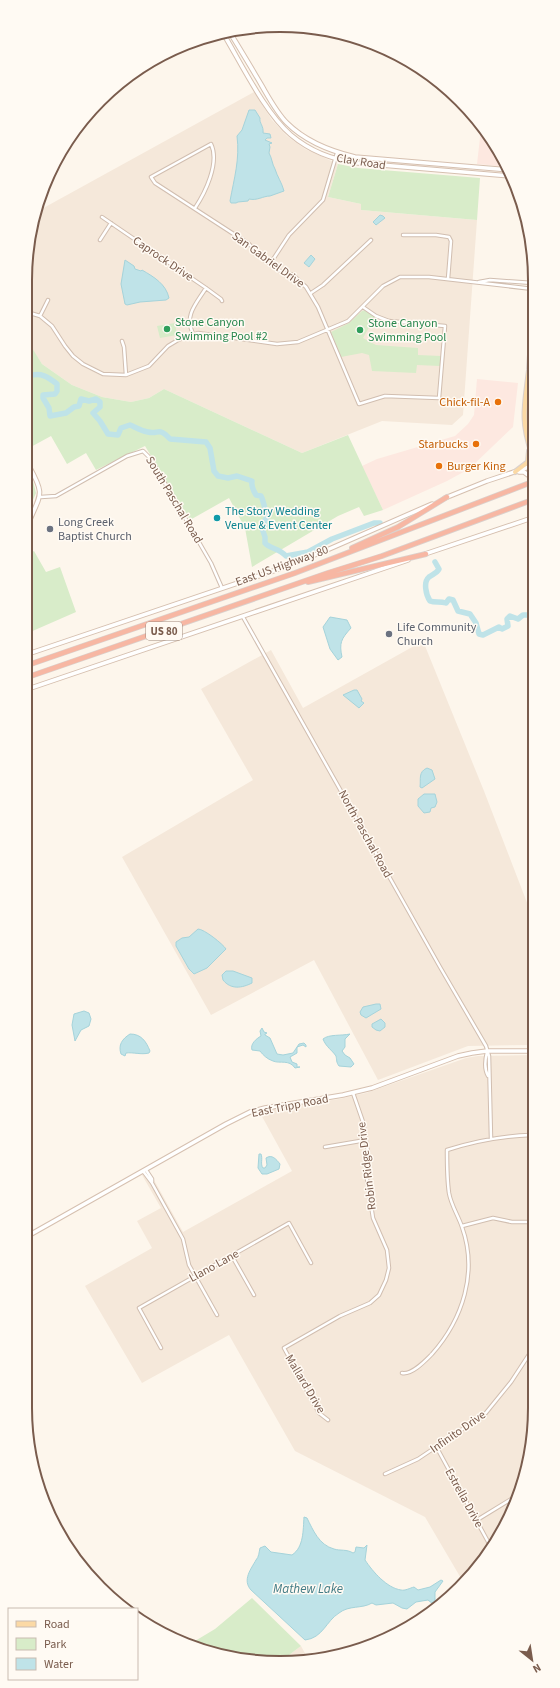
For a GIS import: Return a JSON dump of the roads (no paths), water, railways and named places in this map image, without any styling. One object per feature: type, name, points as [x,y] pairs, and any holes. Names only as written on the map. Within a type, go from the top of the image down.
[{"type":"highway","name":"US 80","points":[[32,664],[295,573],[528,484]]},
{"type":"highway","points":[[295,573],[398,527],[447,497]]},
{"type":"highway","name":"US 80","points":[[32,676],[382,556],[528,501]]},
{"type":"highway","points":[[299,584],[319,581],[426,554]]},
{"type":"main road","name":"Clay Road","points":[[233,37],[274,106],[287,123],[303,136],[319,146],[337,153],[355,157],[502,169]]},
{"type":"main road","name":"Clay Road","points":[[226,38],[266,105],[277,120],[290,135],[306,146],[336,159],[358,163],[505,175]]},
{"type":"main road","points":[[528,382],[524,405],[525,430],[528,443]]},
{"type":"main road","points":[[515,472],[528,462]]},
{"type":"main road","name":"East US Highway 80","points":[[32,653],[282,568],[327,550],[447,497],[528,467]]},
{"type":"main road","points":[[32,471],[40,484],[41,497],[32,516]]},
{"type":"main road","points":[[515,472],[524,472],[528,475]]},
{"type":"main road","points":[[32,688],[528,519]]},
{"type":"main road","name":"East Tripp Road","points":[[32,1234],[250,1112],[265,1108],[354,1093],[378,1086],[472,1052],[528,1051]]},
{"type":"street","name":"San Gabriel Drive","points":[[195,208],[204,194],[210,179],[214,151],[211,144],[152,177],[155,183],[249,244],[256,253],[270,264],[282,272],[293,275],[301,282],[311,293],[359,404],[385,396],[439,398],[445,326],[389,321],[376,316],[363,307]]},
{"type":"street","points":[[270,264],[289,235],[323,200],[337,153]]},
{"type":"street","name":"Caprock Drive","points":[[102,217],[206,288],[222,301]]},
{"type":"street","points":[[100,240],[111,223]]},
{"type":"street","points":[[403,235],[449,237],[451,241],[448,279]]},
{"type":"street","points":[[311,293],[323,285],[371,240]]},
{"type":"street","points":[[32,314],[40,316],[52,326],[73,356],[83,364],[104,374],[126,375],[149,366],[168,346],[193,334],[207,334],[277,344],[298,342],[348,321],[383,286],[394,279],[411,276],[479,282],[528,288]]},
{"type":"street","points":[[479,282],[490,280],[528,283]]},
{"type":"street","points":[[508,281],[508,286]]},
{"type":"street","points":[[193,334],[190,328],[189,318],[206,288]]},
{"type":"street","points":[[40,316],[48,300]]},
{"type":"street","points":[[122,341],[124,347],[126,375]]},
{"type":"street","name":"South Paschal Road","points":[[41,497],[56,496],[127,456],[143,451],[152,459],[211,563],[222,588]]},
{"type":"street","name":"North Paschal Road","points":[[243,617],[486,1046],[487,1051]]},
{"type":"street","points":[[487,1051],[486,1071],[489,1077],[492,1138]]},
{"type":"street","name":"Robin Ridge Drive","points":[[284,1348],[340,1316],[370,1303],[379,1295],[386,1280],[389,1268],[387,1250],[373,1218],[367,1179],[368,1152],[363,1122],[354,1093]]},
{"type":"street","points":[[402,1373],[408,1373],[420,1364],[442,1343],[454,1324],[464,1300],[469,1275],[468,1250],[462,1226],[449,1194],[447,1150],[471,1142],[492,1138],[528,1135]]},
{"type":"street","points":[[325,1147],[366,1140]]},
{"type":"street","points":[[145,1170],[152,1179],[152,1183],[183,1238],[189,1265],[218,1315]]},
{"type":"street","points":[[462,1226],[493,1218],[512,1222],[528,1222]]},
{"type":"street","name":"Llano Lane","points":[[161,1348],[139,1308],[195,1276],[289,1223],[311,1263]]},
{"type":"street","points":[[232,1256],[254,1295]]},
{"type":"street","name":"Mallard Drive","points":[[284,1348],[319,1413],[328,1420]]},
{"type":"street","name":"Infinito Drive","points":[[385,1474],[418,1459],[437,1448],[486,1414],[511,1382],[528,1356]]},
{"type":"street","name":"Estrella Drive","points":[[437,1448],[488,1542]]},
{"type":"street","points":[[477,1520],[510,1500]]},
{"type":"water","points":[[249,110],[255,110],[260,118],[263,133],[270,134],[271,138],[267,138],[265,140],[272,143],[269,144],[269,153],[284,191],[257,199],[249,199],[248,201],[231,203],[230,201],[237,161],[237,136],[242,130]]},
{"type":"water","points":[[380,215],[385,218],[376,225],[373,222]]},
{"type":"water","points":[[311,255],[315,259],[309,267],[304,263]]},
{"type":"water","points":[[125,260],[134,266],[135,269],[142,270],[159,281],[169,298],[166,300],[125,304],[121,284]]},
{"type":"water","points":[[330,617],[347,620],[351,628],[342,641],[342,657],[338,660],[330,649],[323,627]]},
{"type":"water","points":[[357,690],[362,699],[361,701],[364,703],[359,708],[343,695]]},
{"type":"water","points":[[427,768],[432,770],[435,779],[422,788],[420,787],[420,776]]},
{"type":"water","points":[[424,794],[435,794],[437,802],[435,807],[431,808],[430,812],[424,813],[418,806],[418,799]]},
{"type":"water","points":[[198,929],[213,937],[226,949],[207,968],[194,974],[189,969],[176,946],[176,942],[182,938],[189,937]]},
{"type":"water","points":[[226,971],[233,971],[252,978],[252,983],[241,987],[233,987],[223,980],[222,975]]},
{"type":"water","points":[[380,1004],[381,1009],[366,1018],[361,1015],[360,1012],[363,1007]]},
{"type":"water","points":[[84,1011],[89,1013],[91,1019],[89,1026],[81,1030],[75,1041],[72,1025],[74,1014]]},
{"type":"water","points":[[381,1019],[385,1023],[385,1027],[380,1031],[376,1030],[372,1027],[372,1024]]},
{"type":"water","points":[[262,1028],[264,1032],[267,1033],[265,1035],[270,1038],[277,1054],[283,1055],[293,1053],[297,1047],[297,1053],[290,1057],[292,1062],[297,1064],[297,1067],[300,1067],[295,1068],[293,1065],[287,1063],[273,1061],[265,1057],[260,1051],[252,1050],[255,1040],[261,1036],[260,1031]]},
{"type":"water","points":[[130,1034],[137,1035],[145,1041],[150,1051],[149,1053],[126,1053],[125,1056],[121,1054],[121,1042]]},
{"type":"water","points":[[350,1034],[345,1039],[345,1047],[342,1051],[354,1064],[351,1067],[339,1066],[336,1056],[323,1039],[326,1037]]},
{"type":"water","points":[[304,1043],[306,1045],[306,1047],[303,1045],[297,1047],[299,1044]]},
{"type":"water","points":[[259,1154],[262,1156],[263,1168],[267,1165],[266,1158],[272,1157],[280,1164],[279,1169],[267,1174],[262,1174],[258,1168]]},
{"type":"water","name":"Mathew Lake","points":[[304,1517],[307,1518],[320,1541],[329,1547],[336,1550],[353,1553],[355,1552],[356,1547],[364,1548],[367,1545],[365,1560],[381,1579],[396,1589],[404,1590],[414,1587],[418,1590],[430,1587],[441,1580],[443,1581],[435,1592],[435,1602],[433,1604],[428,1600],[416,1602],[407,1609],[393,1603],[376,1605],[372,1603],[347,1609],[335,1616],[316,1636],[305,1640],[251,1590],[247,1582],[248,1575],[258,1557],[260,1548],[265,1546],[271,1552],[292,1555],[299,1548],[303,1533]]},
{"type":"waterway","points":[[32,375],[44,376],[57,384],[57,391],[55,394],[43,395],[43,398],[49,408],[50,416],[66,413],[74,407],[79,406],[81,399],[89,401],[96,399],[100,402],[100,407],[93,413],[108,434],[118,435],[121,428],[130,425],[152,433],[161,432],[170,439],[206,442],[210,448],[214,471],[218,476],[228,478],[237,476],[252,481],[252,486],[256,495],[261,496],[262,498],[267,517],[264,522],[265,526],[262,528],[265,543],[286,556],[308,552],[332,539],[374,523],[380,523]]},
{"type":"waterway","points":[[435,562],[439,569],[429,577],[426,582],[426,592],[430,601],[446,603],[449,599],[453,600],[458,611],[470,614],[476,623],[479,634],[483,635],[499,627],[502,629],[508,626],[507,619],[510,616],[518,619],[523,615],[528,615]]},
{"type":"place","name":"Stone Canyon Swimming Pool #2","points":[[167,329]]},
{"type":"place","name":"Stone Canyon Swimming Pool","points":[[360,330]]},
{"type":"place","name":"Chick-fil-A","points":[[498,402]]},
{"type":"place","name":"Starbucks","points":[[476,444]]},
{"type":"place","name":"Burger King","points":[[439,466]]},
{"type":"place","name":"The Story Wedding Venue & Event Center","points":[[217,518]]},
{"type":"place","name":"Long Creek Baptist Church","points":[[50,529]]},
{"type":"place","name":"Life Community Church","points":[[389,634]]}]
